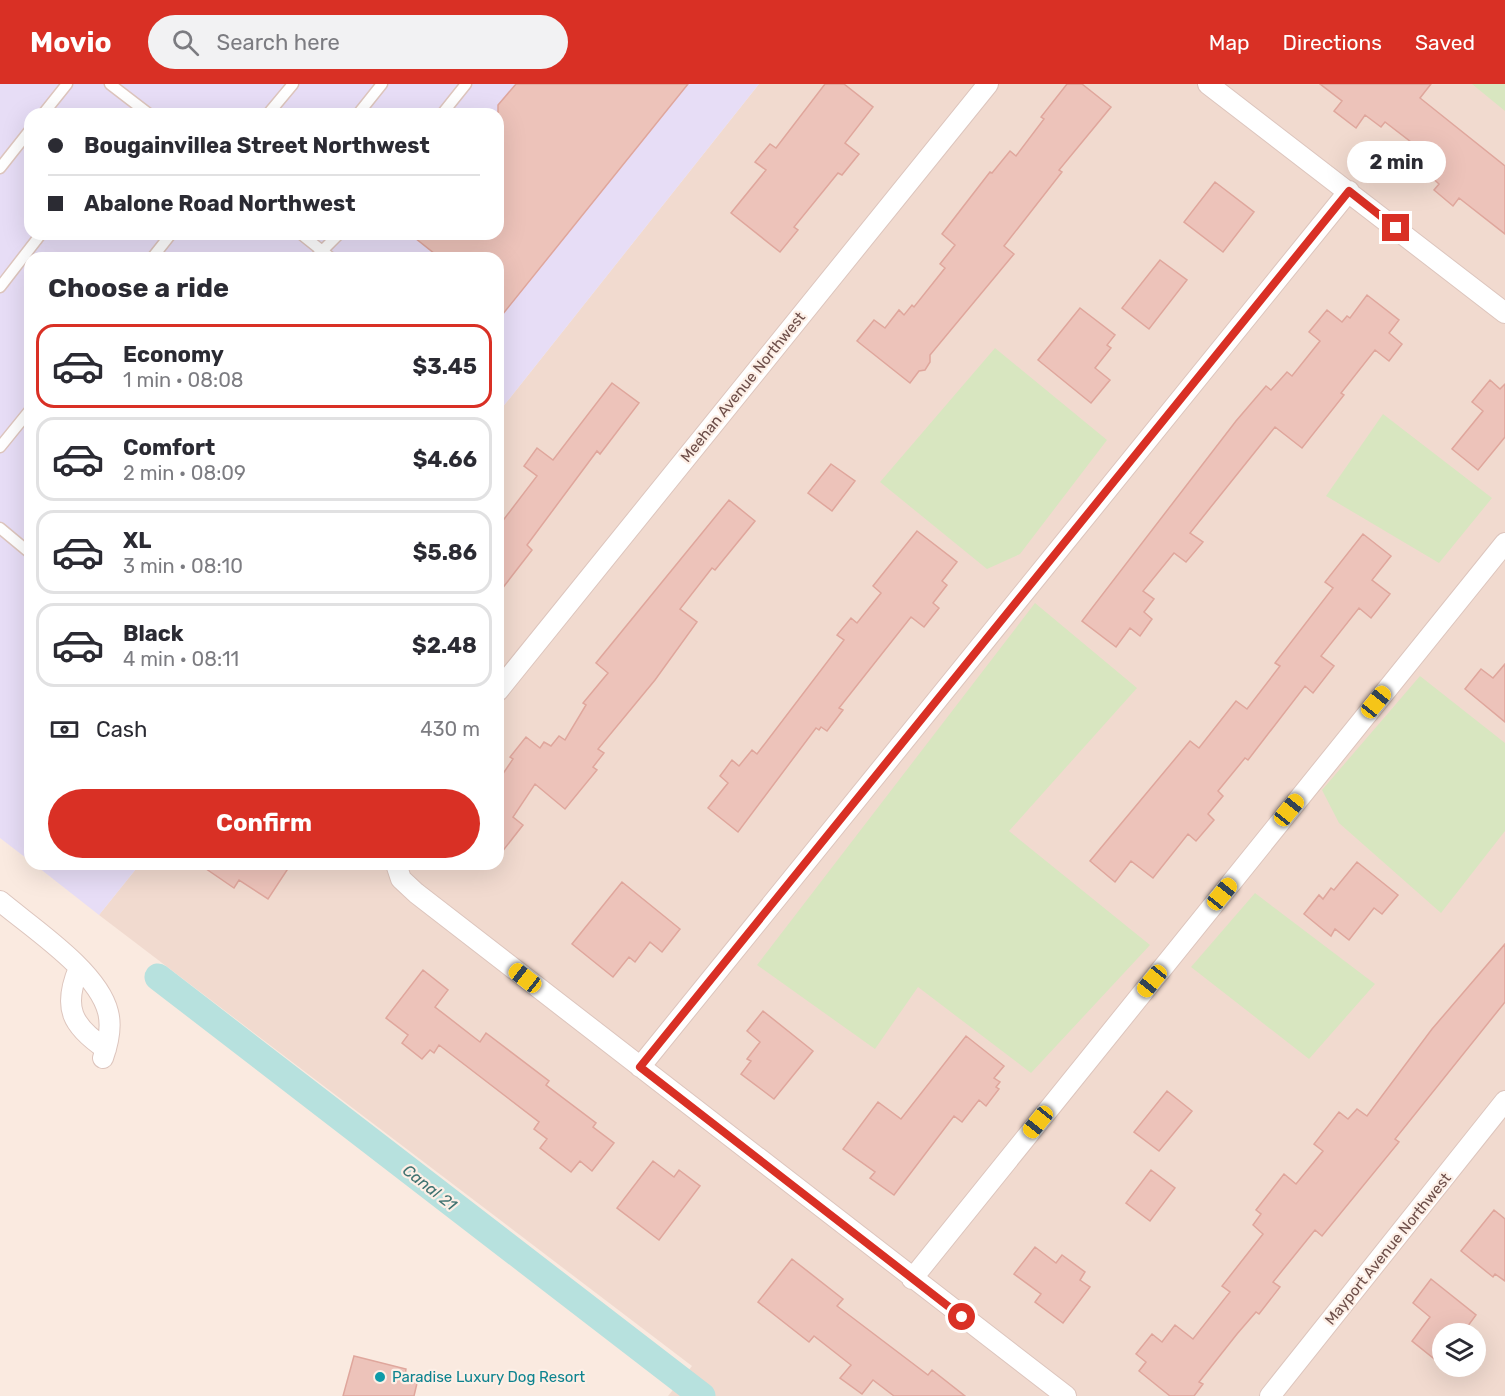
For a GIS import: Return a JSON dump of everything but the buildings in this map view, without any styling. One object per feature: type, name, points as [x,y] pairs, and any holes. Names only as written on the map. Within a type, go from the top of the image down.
[{"type":"street","name":"Meehan Avenue Northwest","points":[[504,683],[988,84]]},
{"type":"street","points":[[1208,84],[1505,313]]},
{"type":"street","points":[[640,1067],[1349,191]]},
{"type":"street","points":[[912,1279],[1505,543]]},
{"type":"street","points":[[398,870],[401,879],[416,893],[1066,1396]]},
{"type":"street","points":[[0,900],[79,968],[98,991],[108,1013],[109,1038],[104,1054],[73,1016],[71,994],[79,968]]},
{"type":"street","name":"Mayport Avenue Northwest","points":[[1270,1396],[1505,1101]]},
{"type":"lane","points":[[48,108],[67,84]]},
{"type":"lane","points":[[110,84],[137,108]]},
{"type":"lane","points":[[273,108],[293,84]]},
{"type":"lane","points":[[363,108],[382,84]]},
{"type":"lane","points":[[447,108],[466,84]]},
{"type":"lane","points":[[0,168],[24,138]]},
{"type":"lane","points":[[27,252],[36,240]]},
{"type":"lane","points":[[157,252],[166,240]]},
{"type":"lane","points":[[306,240],[316,252]]},
{"type":"lane","points":[[320,252],[333,240]]},
{"type":"lane","points":[[0,286],[24,256]]},
{"type":"lane","points":[[0,447],[24,417]]},
{"type":"lane","points":[[0,528],[24,548]]},
{"type":"shaded area","points":[[0,84],[759,84],[504,405],[504,252],[24,252],[24,856],[0,838]]},
{"type":"shaded area","points":[[759,84],[1489,84],[1505,96],[1505,1396],[668,1396],[692,1366],[99,915],[135,870],[504,870],[504,405]]},
{"type":"shaded area","points":[[42,870],[135,870],[99,915]]},
{"type":"green space","points":[[1472,84],[1505,84],[1505,111]]},
{"type":"green space","points":[[995,348],[1107,440],[1020,554],[987,569],[880,482]]},
{"type":"green space","points":[[1383,414],[1492,498],[1439,563],[1326,496]]},
{"type":"green space","points":[[1035,603],[1137,688],[1009,831],[1150,945],[1031,1073],[918,987],[875,1049],[757,965]]},
{"type":"green space","points":[[1420,676],[1505,743],[1505,831],[1441,913],[1339,823],[1322,790]]},
{"type":"green space","points":[[1255,893],[1375,984],[1309,1059],[1191,967]]},
{"type":"waterway","name":"Canal 21","points":[[158,977],[702,1396]]},
{"type":"place","name":"Paradise Luxury Dog Resort","points":[[380,1377]]},
{"type":"route","points":[[962,1317],[640,1067],[1349,191],[1396,228]]}]
